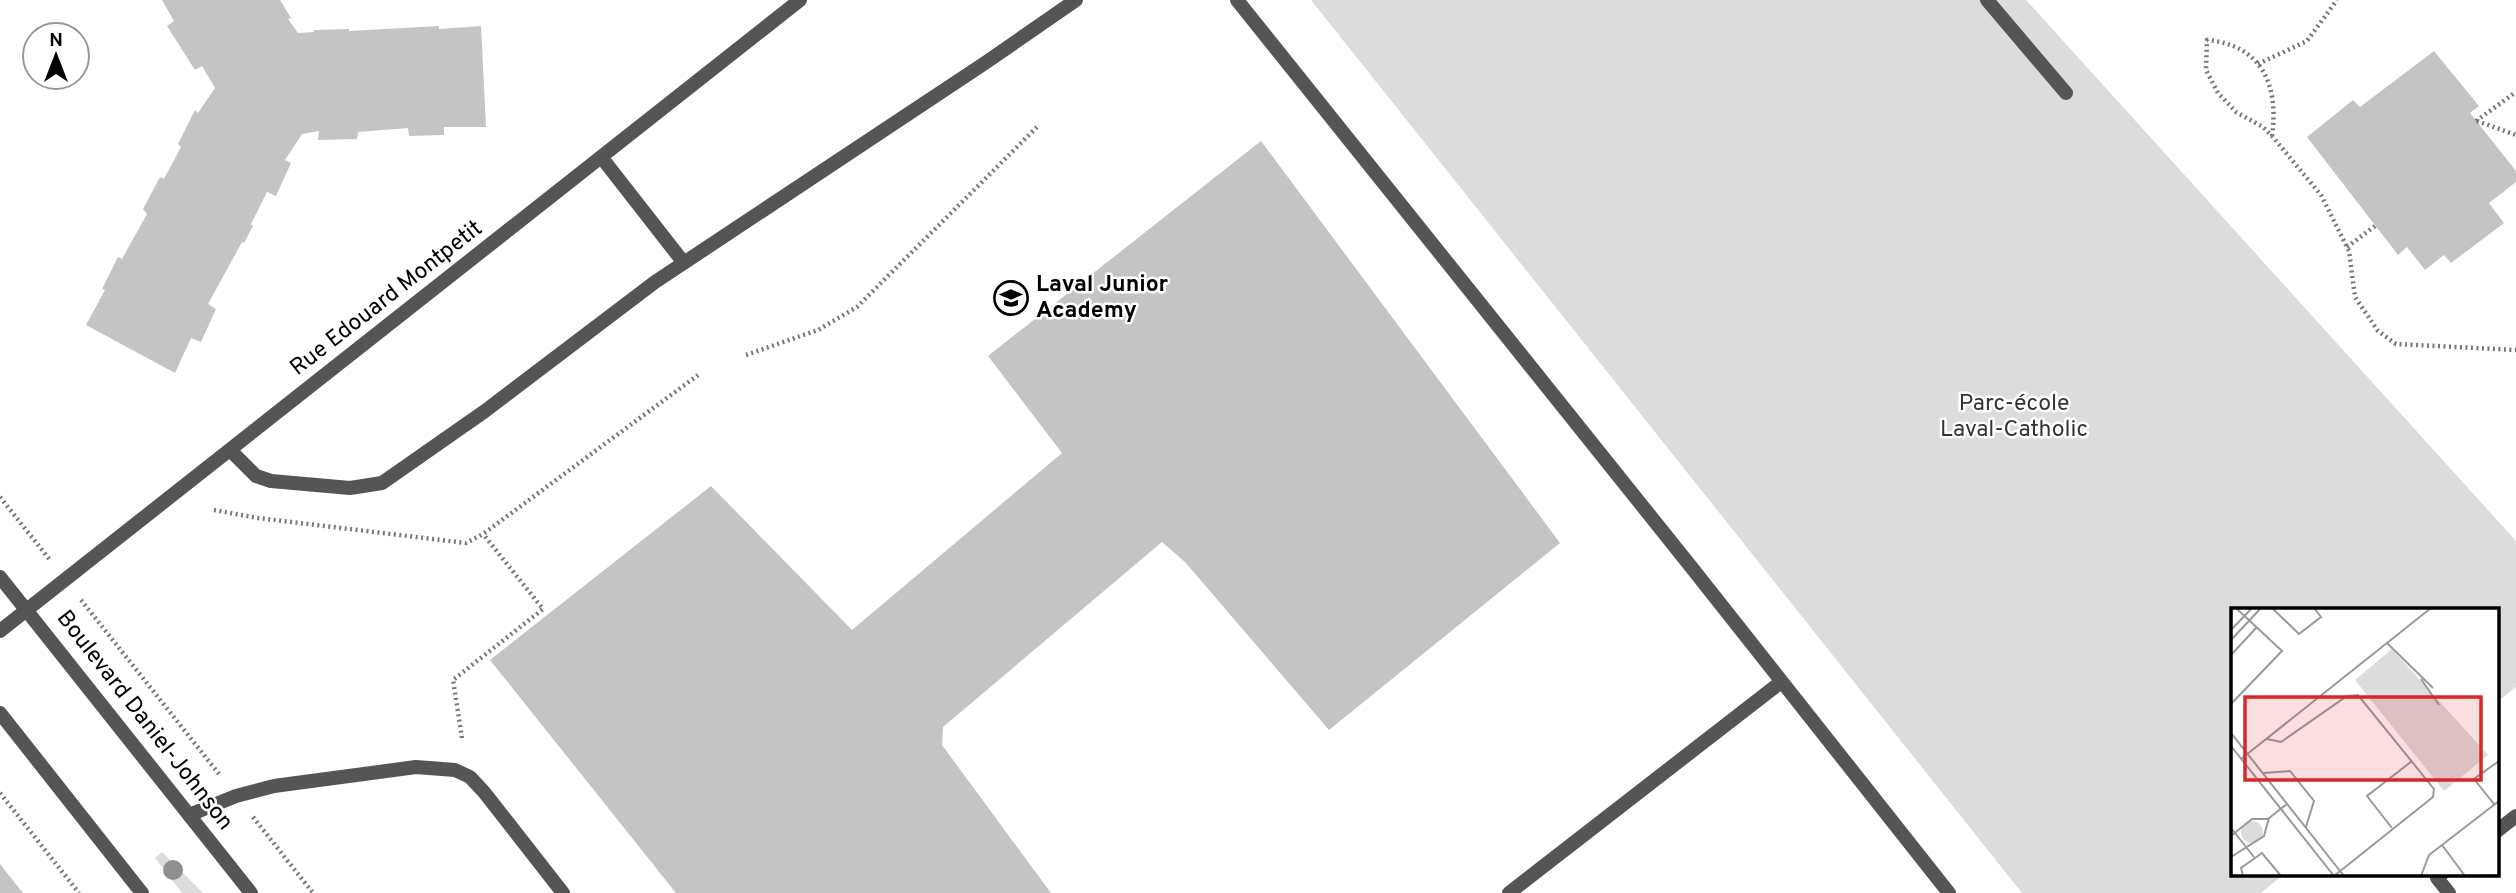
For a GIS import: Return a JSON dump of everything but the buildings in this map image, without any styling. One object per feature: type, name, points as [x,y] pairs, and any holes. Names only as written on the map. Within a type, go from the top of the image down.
[{"type":"street","name":"Rue Edouard Montpetit","points":[[0,631],[800,0]]},
{"type":"street","points":[[231,451],[256,476],[271,481],[350,488],[382,483],[485,411],[655,282],[1076,0]]},
{"type":"street","points":[[1237,0],[1948,893]]},
{"type":"street","points":[[1987,0],[2066,93]]},
{"type":"street","points":[[602,158],[684,263]]},
{"type":"street","name":"Boulevard Daniel-Johnson","points":[[0,577],[251,893]]},
{"type":"street","points":[[1509,893],[1781,682]]},
{"type":"street","points":[[0,713],[142,893]]},
{"type":"street","points":[[189,815],[236,796],[274,786],[416,767],[455,770],[470,777],[484,792],[563,893]]},
{"type":"street","points":[[2498,830],[2516,816]]},
{"type":"street","points":[[2440,876],[2437,878],[2449,893]]},
{"type":"path","points":[[2258,64],[2307,41],[2337,0]]},
{"type":"path","points":[[2272,136],[2273,93],[2258,64],[2231,44],[2207,40],[2206,70],[2218,93],[2236,112],[2263,127],[2320,194],[2347,247],[2355,297],[2378,331],[2396,344],[2516,350]]},
{"type":"path","points":[[2516,92],[2476,121],[2516,135]]},
{"type":"path","points":[[746,355],[818,330],[857,307],[1037,127]]},
{"type":"path","points":[[2347,247],[2375,226]]},
{"type":"path","points":[[214,510],[258,518],[466,543],[483,534],[698,375]]},
{"type":"path","points":[[0,497],[36,543]]},
{"type":"path","points":[[462,738],[453,680],[543,609],[483,534]]},
{"type":"path","name":"Boulevard Daniel-Johnson","points":[[104,629],[212,765]]},
{"type":"path","points":[[0,793],[79,893]]},
{"type":"path","name":"Boulevard Daniel-Johnson","points":[[256,822],[313,893]]},
{"type":"green space","name":"Parc-école Laval-Catholic","points":[[1311,0],[2026,0],[2516,541],[2516,687],[2498,701],[2498,608],[2231,608],[2231,876],[2282,876],[2261,893],[2022,893]]},
{"type":"green space","points":[[162,852],[203,893],[182,893],[155,858]]},
{"type":"place","name":"Laval Junior Academy","points":[[1011,298]]}]
